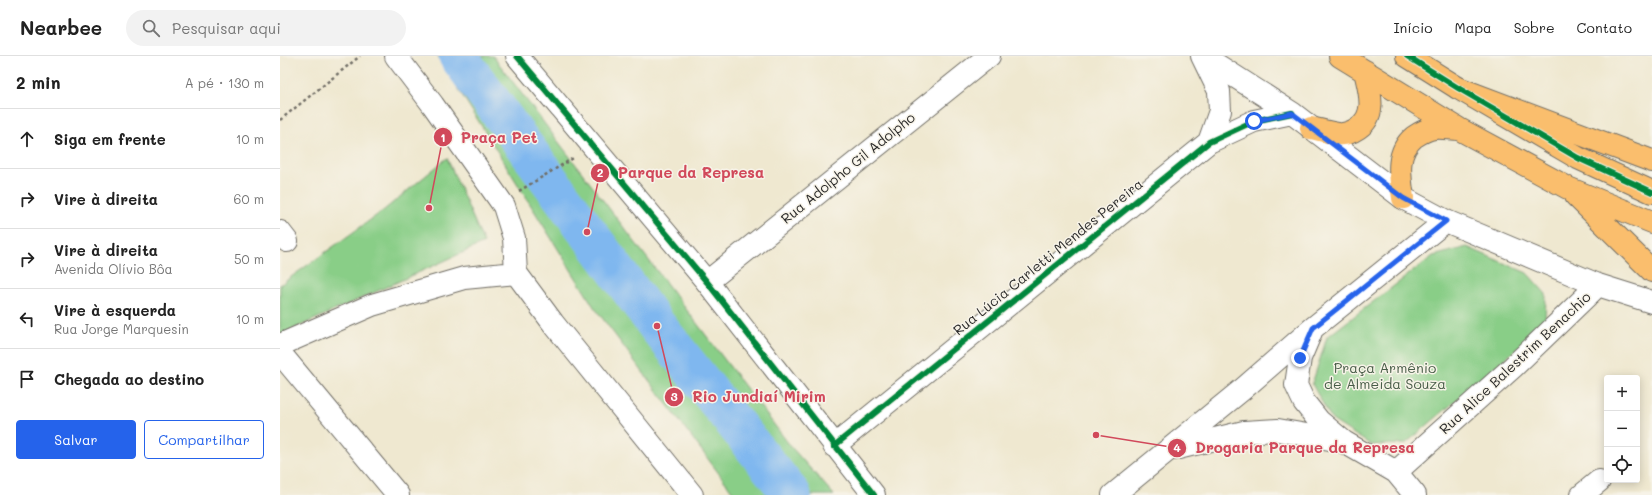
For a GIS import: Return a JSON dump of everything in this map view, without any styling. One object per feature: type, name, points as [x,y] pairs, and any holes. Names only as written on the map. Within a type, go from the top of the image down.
[{"type":"main road","points":[[1340,56],[1459,129],[1568,188],[1652,222]]},
{"type":"main road","points":[[1407,56],[1458,88],[1578,158],[1652,192]]},
{"type":"main road","points":[[1311,128],[1339,134],[1351,133],[1363,125],[1369,116],[1371,106],[1365,71]]},
{"type":"main road","points":[[1458,88],[1652,161]]},
{"type":"main road","points":[[1403,198],[1400,173],[1402,156],[1406,144],[1420,133],[1433,128],[1459,129]]},
{"type":"main road","points":[[1568,188],[1652,271]]},
{"type":"street","points":[[396,56],[433,105],[504,206],[514,238],[516,273],[553,323],[692,495]]},
{"type":"street","points":[[517,56],[707,282],[834,446],[874,495]]},
{"type":"street","name":"Rua Adolpho Gil Adolpho","points":[[707,282],[990,56]]},
{"type":"street","points":[[1203,56],[1292,113],[1403,198],[1446,221],[1598,285],[1652,302]]},
{"type":"street","points":[[1203,56],[1219,91],[1220,111],[1209,142]]},
{"type":"street","name":"Rua Lúcia Carletti Mendes Pereira","points":[[834,446],[1209,142],[1254,121],[1292,113]]},
{"type":"street","points":[[1113,495],[1242,389],[1313,328],[1446,221]]},
{"type":"street","points":[[280,345],[372,305],[464,278],[516,273]]},
{"type":"street","name":"Rua Alice Balestrim Benachio","points":[[1396,472],[1513,367],[1598,285]]},
{"type":"street","points":[[1313,328],[1300,358],[1296,385],[1304,402],[1319,421],[1344,442],[1396,472],[1415,495]]},
{"type":"street","points":[[280,352],[398,495]]},
{"type":"street","points":[[1168,450],[1244,432],[1278,430],[1344,442]]},
{"type":"street","points":[[1582,495],[1599,481]]},
{"type":"path","points":[[280,120],[360,56]]},
{"type":"path","points":[[516,193],[576,157]]},
{"type":"green space","points":[[438,56],[493,56],[792,448],[834,495],[735,495],[594,307]]},
{"type":"green space","points":[[447,158],[484,243],[280,335],[280,285],[384,210]]},
{"type":"green space","name":"Praça Armênio de Almeida Souza","points":[[1467,247],[1527,273],[1546,294],[1545,325],[1405,444],[1371,445],[1332,420],[1312,384],[1327,337],[1433,256]]},
{"type":"waterway","points":[[458,56],[657,326],[792,495]]},
{"type":"cycle path","points":[[517,56],[707,282],[874,495]]},
{"type":"cycle path","points":[[1407,56],[1458,88],[1578,158],[1652,192]]},
{"type":"cycle path","points":[[834,446],[1209,142],[1254,121],[1292,113]]},
{"type":"place","name":"Praça Pet","points":[[429,208]]},
{"type":"place","name":"Parque da Represa","points":[[587,232]]},
{"type":"place","name":"Rio Jundiaí Mirim","points":[[657,326]]},
{"type":"place","name":"Drogaria Parque da Represa","points":[[1096,435]]},
{"type":"route","points":[[1254,121],[1292,113],[1403,198],[1446,221],[1313,328],[1300,358]]}]
